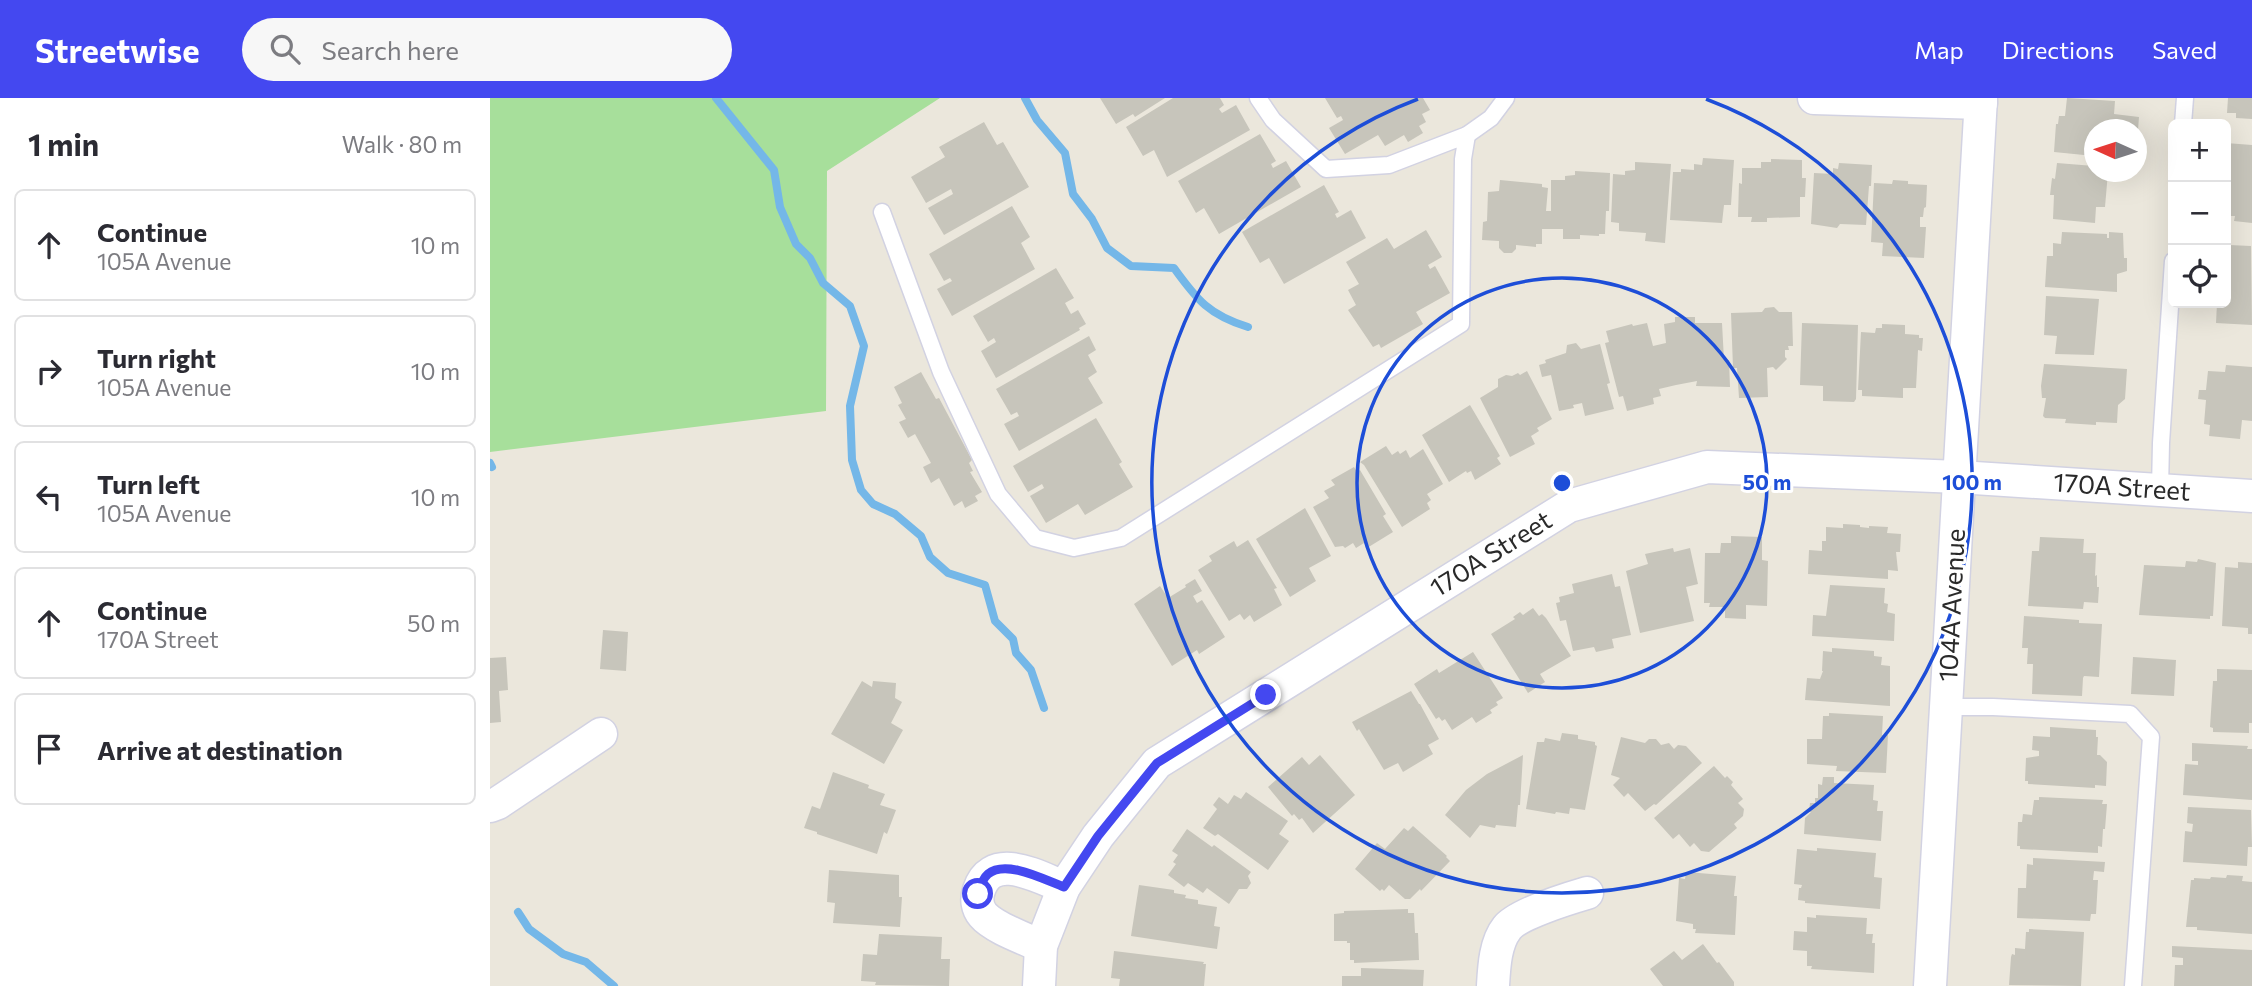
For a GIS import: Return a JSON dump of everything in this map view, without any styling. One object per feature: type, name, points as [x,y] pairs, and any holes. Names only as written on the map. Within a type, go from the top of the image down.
[{"type":"street","points":[[1814,98],[1981,101]]},
{"type":"street","name":"104A Avenue","points":[[1930,986],[1981,101]]},
{"type":"street","name":"170A Street","points":[[1039,986],[1041,946],[1064,887],[1098,836],[1157,763],[1569,506],[1707,467],[1959,477],[2252,496]]},
{"type":"street","points":[[490,806],[601,734]]},
{"type":"street","points":[[1041,946],[990,921],[982,914],[977,904],[982,883],[988,874],[1010,867],[1064,887]]},
{"type":"street","points":[[1493,986],[1494,967],[1507,928],[1517,919],[1587,893]]},
{"type":"lane","points":[[1258,98],[1273,120],[1326,169],[1388,164],[1467,135],[1490,118],[1506,98]]},
{"type":"lane","points":[[2183,119],[2185,98]]},
{"type":"lane","points":[[882,212],[941,372],[998,494],[1035,538],[1074,548],[1121,538],[1461,324],[1463,159],[1467,135]]},
{"type":"lane","points":[[2160,489],[2170,308]]},
{"type":"lane","points":[[1946,707],[2130,714],[2151,737],[2133,986]]},
{"type":"green space","points":[[490,98],[940,98],[827,171],[826,411],[490,452]]},
{"type":"building","points":[[1100,98],[1165,98],[1135,117],[1133,114],[1116,124]]},
{"type":"building","points":[[1173,98],[1220,98],[1224,105],[1219,109],[1222,113],[1236,105],[1250,130],[1167,177],[1154,150],[1143,156],[1126,127]]},
{"type":"building","points":[[1325,98],[1423,98],[1430,110],[1422,114],[1426,122],[1419,126],[1423,133],[1408,142],[1404,135],[1385,146],[1378,135],[1345,154],[1329,128],[1343,120],[1341,116],[1337,118]]},
{"type":"building","points":[[2067,98],[2115,101],[2114,114],[2139,117],[2084,119],[2084,155],[2054,152],[2056,124],[2059,116],[2065,116]]},
{"type":"building","points":[[2228,98],[2252,98],[2252,119],[2236,118],[2236,113],[2227,113]]},
{"type":"building","points":[[984,122],[997,145],[1003,142],[1029,187],[944,235],[928,208],[953,194],[951,189],[926,203],[911,177],[945,157],[939,147]]},
{"type":"building","points":[[1260,134],[1276,161],[1271,164],[1273,168],[1286,161],[1301,187],[1219,234],[1204,208],[1196,213],[1178,181]]},
{"type":"building","points":[[2231,143],[2252,145],[2252,223],[2234,221],[2235,216],[2231,216]]},
{"type":"building","points":[[1703,158],[1734,160],[1731,205],[1724,205],[1722,223],[1670,220],[1673,172],[1681,172],[1681,169],[1694,170],[1694,164],[1702,165]]},
{"type":"building","points":[[1771,159],[1802,160],[1802,178],[1806,178],[1805,197],[1800,197],[1800,217],[1767,218],[1767,222],[1751,222],[1752,217],[1738,217],[1742,168],[1761,168],[1761,162],[1771,162]]},
{"type":"building","points":[[1635,162],[1671,164],[1665,243],[1645,241],[1646,233],[1619,231],[1619,223],[1611,222],[1613,174],[1625,175],[1625,171],[1635,170]]},
{"type":"building","points":[[1839,163],[1872,165],[1866,225],[1840,224],[1837,228],[1811,224],[1814,173],[1833,174],[1833,168],[1838,169]]},
{"type":"building","points":[[2057,163],[2084,165],[2084,182],[2107,182],[2105,207],[2096,207],[2095,223],[2053,219],[2054,195],[2050,195],[2052,178],[2055,179]]},
{"type":"building","points":[[1575,171],[1610,173],[1609,211],[1606,211],[1605,234],[1563,239],[1563,229],[1542,229],[1542,244],[1536,244],[1536,247],[1516,245],[1512,253],[1504,253],[1499,248],[1499,241],[1482,240],[1483,222],[1487,221],[1488,192],[1499,191],[1500,180],[1542,184],[1542,187],[1548,188],[1546,211],[1551,211],[1551,180],[1565,180],[1565,176],[1575,175]]},
{"type":"building","points":[[1893,180],[1927,185],[1926,207],[1923,217],[1920,217],[1920,227],[1926,227],[1924,258],[1882,256],[1883,243],[1871,242],[1874,183],[1892,184]]},
{"type":"building","points":[[1324,185],[1339,212],[1335,214],[1337,218],[1351,210],[1366,238],[1284,284],[1269,258],[1260,263],[1242,232]]},
{"type":"building","points":[[1012,206],[1030,237],[1021,243],[1035,269],[952,316],[937,289],[952,281],[950,278],[944,281],[929,254]]},
{"type":"building","points":[[1426,230],[1442,257],[1428,265],[1430,269],[1435,266],[1450,293],[1416,312],[1423,324],[1381,348],[1379,344],[1373,347],[1348,310],[1356,305],[1348,290],[1359,284],[1346,262],[1387,238],[1394,249]]},
{"type":"building","points":[[2062,232],[2107,234],[2107,238],[2109,232],[2123,233],[2127,271],[2117,274],[2117,292],[2045,287],[2047,256],[2053,256],[2053,243],[2061,244]]},
{"type":"building","points":[[2231,245],[2251,246],[2252,325],[2216,323],[2217,308],[2231,308]]},
{"type":"building","points":[[1056,268],[1074,298],[1065,303],[1071,314],[1078,310],[1086,324],[996,378],[981,351],[996,342],[994,338],[988,342],[973,316]]},
{"type":"building","points":[[2046,296],[2099,299],[2094,355],[2055,354],[2057,336],[2044,335]]},
{"type":"building","points":[[1774,307],[1779,312],[1792,312],[1793,346],[1788,346],[1789,350],[1785,350],[1787,359],[1776,370],[1773,367],[1767,368],[1768,397],[1739,398],[1737,368],[1733,368],[1731,313],[1762,312],[1765,308]]},
{"type":"building","points":[[1675,317],[1695,317],[1695,323],[1722,323],[1724,360],[1729,360],[1730,387],[1696,386],[1697,381],[1676,385],[1659,389],[1661,396],[1653,398],[1654,404],[1627,411],[1623,396],[1619,397],[1605,343],[1609,342],[1606,331],[1647,323],[1653,346],[1666,343],[1664,324],[1675,322]]},
{"type":"building","points":[[1802,323],[1858,325],[1854,402],[1823,401],[1823,386],[1800,385]]},
{"type":"building","points":[[1882,324],[1905,325],[1905,334],[1923,338],[1922,351],[1918,350],[1916,388],[1903,388],[1903,398],[1862,396],[1862,390],[1858,390],[1861,332],[1875,333],[1876,328],[1882,328]]},
{"type":"building","points":[[1089,336],[1096,350],[1088,355],[1097,372],[1088,378],[1103,403],[1019,451],[1004,424],[1019,416],[1017,412],[1011,415],[996,389]]},
{"type":"building","points":[[1576,343],[1581,349],[1600,344],[1614,409],[1585,416],[1582,403],[1559,411],[1551,375],[1542,377],[1539,365],[1546,363],[1545,360],[1566,353],[1567,345]]},
{"type":"building","points":[[2044,364],[2127,369],[2125,399],[2118,405],[2117,423],[2065,423],[2066,419],[2045,418],[2046,398],[2042,398],[2041,386]]},
{"type":"building","points":[[2226,365],[2252,367],[2252,421],[2242,420],[2240,439],[2209,436],[2210,425],[2204,424],[2206,400],[2198,399],[2199,390],[2206,390],[2208,371],[2225,372]]},
{"type":"building","points":[[1527,371],[1552,419],[1537,428],[1539,431],[1531,436],[1535,444],[1510,457],[1480,398],[1498,387],[1498,379]]},
{"type":"building","points":[[921,372],[936,399],[939,398],[972,460],[969,463],[973,471],[970,472],[982,492],[975,496],[978,501],[965,508],[962,501],[954,506],[939,478],[931,483],[923,467],[931,463],[915,434],[908,438],[899,422],[906,419],[898,405],[902,403],[894,387]]},
{"type":"building","points":[[1470,405],[1500,456],[1497,458],[1501,464],[1475,480],[1471,471],[1466,471],[1449,482],[1422,435]]},
{"type":"building","points":[[1096,418],[1122,462],[1119,464],[1133,487],[1085,515],[1078,504],[1046,523],[1030,496],[1044,488],[1042,484],[1028,492],[1013,466]]},
{"type":"building","points":[[1386,446],[1392,455],[1406,450],[1410,458],[1423,449],[1443,484],[1427,494],[1431,500],[1427,503],[1430,509],[1402,527],[1360,462]]},
{"type":"building","points":[[1354,467],[1357,472],[1360,470],[1386,514],[1383,516],[1393,532],[1367,548],[1364,543],[1356,548],[1353,543],[1345,548],[1335,547],[1313,507],[1329,498],[1324,491],[1335,485],[1331,480]]},
{"type":"building","points":[[1305,508],[1331,556],[1309,568],[1316,581],[1290,597],[1256,539]]},
{"type":"building","points":[[1843,524],[1869,528],[1888,527],[1887,533],[1901,534],[1900,552],[1896,552],[1898,571],[1888,570],[1888,579],[1808,574],[1809,550],[1822,551],[1822,541],[1826,541],[1826,527],[1843,528]]},
{"type":"building","points":[[1731,536],[1762,537],[1762,560],[1768,561],[1767,606],[1746,605],[1746,619],[1725,618],[1725,607],[1709,607],[1710,603],[1704,603],[1705,553],[1720,553],[1721,543],[1731,543]]},
{"type":"building","points":[[2040,537],[2084,539],[2083,553],[2096,553],[2098,603],[2084,602],[2083,609],[2028,606],[2032,551],[2039,551]]},
{"type":"building","points":[[1248,540],[1277,588],[1274,589],[1282,605],[1254,622],[1250,615],[1244,620],[1240,614],[1229,621],[1198,570],[1212,561],[1209,556],[1234,541],[1237,547]]},
{"type":"building","points":[[1673,548],[1674,552],[1690,548],[1698,584],[1686,587],[1694,621],[1640,633],[1626,571],[1648,564],[1645,554]]},
{"type":"building","points":[[2198,559],[2216,563],[2213,616],[2210,616],[2210,619],[2139,615],[2144,565],[2185,567],[2186,561],[2197,562]]},
{"type":"building","points":[[2238,562],[2252,563],[2252,634],[2248,634],[2248,628],[2222,626],[2225,567],[2238,568]]},
{"type":"building","points":[[1612,574],[1615,587],[1620,586],[1631,635],[1612,639],[1614,648],[1596,652],[1594,647],[1573,651],[1566,620],[1560,621],[1556,603],[1560,602],[1559,597],[1574,593],[1572,584]]},
{"type":"building","points":[[1195,579],[1202,591],[1193,596],[1197,603],[1202,600],[1225,637],[1199,654],[1197,650],[1172,666],[1134,604],[1160,586],[1168,598]]},
{"type":"building","points":[[1830,585],[1885,588],[1884,603],[1888,604],[1887,612],[1895,614],[1894,641],[1812,636],[1813,615],[1826,616]]},
{"type":"building","points":[[1533,608],[1539,616],[1542,614],[1546,618],[1571,656],[1540,674],[1545,682],[1528,693],[1491,634],[1515,619],[1513,617],[1520,612],[1523,615]]},
{"type":"building","points":[[2024,616],[2102,624],[2099,677],[2084,676],[2082,696],[2032,694],[2033,664],[2027,664],[2028,648],[2022,648]]},
{"type":"building","points":[[603,630],[628,632],[626,671],[600,669]]},
{"type":"building","points":[[1832,648],[1874,651],[1874,656],[1882,657],[1881,665],[1890,666],[1890,706],[1805,700],[1807,678],[1820,679],[1823,671],[1823,651],[1832,652]]},
{"type":"building","points":[[1473,652],[1503,698],[1490,710],[1492,713],[1476,723],[1472,717],[1452,730],[1445,719],[1436,719],[1414,684],[1437,669],[1439,673]]},
{"type":"building","points":[[506,657],[508,690],[499,691],[501,722],[490,723],[490,658]]},
{"type":"building","points":[[2133,657],[2176,660],[2174,696],[2131,694]]},
{"type":"building","points":[[2217,669],[2252,670],[2252,723],[2249,723],[2249,733],[2213,732],[2210,727],[2213,681],[2217,681]]},
{"type":"building","points":[[862,681],[872,687],[873,681],[896,683],[895,698],[902,702],[891,723],[903,730],[884,764],[831,734]]},
{"type":"building","points":[[1411,691],[1439,739],[1428,745],[1433,754],[1403,772],[1398,763],[1384,770],[1352,722]]},
{"type":"building","points":[[1829,713],[1883,716],[1882,735],[1888,735],[1886,773],[1836,771],[1837,766],[1807,764],[1807,739],[1822,739],[1823,716],[1829,716]]},
{"type":"building","points":[[2050,727],[2096,730],[2097,755],[2107,762],[2106,786],[2095,785],[2095,788],[2028,784],[2028,781],[2025,781],[2026,758],[2039,756],[2039,751],[2032,750],[2033,736],[2050,737]]},
{"type":"building","points":[[1562,733],[1578,735],[1578,739],[1595,742],[1597,746],[1585,810],[1570,808],[1569,814],[1555,814],[1526,809],[1537,742],[1544,742],[1545,738],[1560,741]]},
{"type":"building","points":[[1621,737],[1645,743],[1649,739],[1656,739],[1661,745],[1669,743],[1674,749],[1678,745],[1686,746],[1702,763],[1656,805],[1645,811],[1628,793],[1624,797],[1613,785],[1620,778],[1611,775]]},
{"type":"building","points":[[2192,743],[2248,746],[2247,749],[2252,749],[2252,800],[2183,795],[2185,764],[2198,765],[2198,761],[2192,761]]},
{"type":"building","points":[[1320,755],[1355,795],[1313,833],[1302,818],[1299,820],[1294,814],[1292,816],[1268,787],[1302,757],[1309,765]]},
{"type":"building","points":[[1523,755],[1516,827],[1496,825],[1495,828],[1480,825],[1470,838],[1445,815],[1466,790],[1487,774]]},
{"type":"building","points":[[1714,766],[1733,782],[1731,785],[1743,799],[1738,803],[1744,809],[1743,816],[1734,824],[1737,828],[1709,852],[1701,851],[1694,843],[1690,847],[1679,834],[1673,839],[1654,818]]},
{"type":"building","points":[[833,772],[885,794],[880,805],[896,810],[887,834],[884,832],[877,854],[804,828],[812,806],[820,809]]},
{"type":"building","points":[[1823,777],[1834,777],[1834,783],[1874,785],[1873,800],[1878,801],[1877,811],[1883,811],[1881,841],[1804,834],[1805,818],[1811,812],[1810,803],[1815,803],[1815,798],[1818,798],[1818,784],[1822,785]]},
{"type":"building","points":[[1246,792],[1288,821],[1279,834],[1289,841],[1268,870],[1218,834],[1215,836],[1203,828],[1217,809],[1213,805],[1219,797],[1228,804],[1234,795],[1241,799]]},
{"type":"building","points":[[2039,797],[2103,800],[2102,804],[2107,804],[2105,829],[2102,847],[2098,846],[2098,853],[2020,849],[2020,846],[2017,846],[2018,822],[2022,822],[2023,814],[2032,815],[2034,800],[2039,800]]},
{"type":"building","points":[[2188,807],[2251,810],[2252,847],[2248,847],[2247,866],[2183,862],[2185,831],[2192,832],[2193,824],[2187,823]]},
{"type":"building","points":[[1413,826],[1450,861],[1421,891],[1420,889],[1410,899],[1405,899],[1389,885],[1384,891],[1380,891],[1355,869],[1377,843],[1385,849],[1404,828],[1408,831]]},
{"type":"building","points":[[1187,829],[1251,872],[1248,876],[1251,883],[1247,889],[1239,889],[1229,904],[1207,888],[1203,893],[1188,883],[1184,887],[1168,875],[1176,864],[1173,862],[1178,855],[1172,851]]},
{"type":"building","points":[[1817,848],[1876,853],[1874,877],[1882,878],[1880,909],[1805,903],[1798,900],[1799,888],[1802,885],[1794,884],[1797,849],[1817,851]]},
{"type":"building","points":[[2033,858],[2105,862],[2104,872],[2094,871],[2093,880],[2098,880],[2096,914],[2091,914],[2090,921],[2017,918],[2018,888],[2026,888],[2027,864],[2033,865]]},
{"type":"building","points":[[829,870],[899,875],[899,897],[902,897],[900,927],[833,923],[835,903],[827,902]]},
{"type":"building","points":[[1686,872],[1736,876],[1735,935],[1695,933],[1693,924],[1676,921],[1679,878],[1685,879]]},
{"type":"building","points":[[2227,875],[2243,876],[2242,881],[2252,882],[2252,934],[2186,927],[2191,880],[2226,878]]},
{"type":"building","points":[[1139,885],[1174,890],[1174,893],[1186,895],[1185,898],[1198,900],[1198,904],[1217,907],[1214,926],[1220,927],[1217,949],[1131,936]]},
{"type":"building","points":[[1408,909],[1408,913],[1414,913],[1419,960],[1354,963],[1354,960],[1350,960],[1350,943],[1334,941],[1334,914],[1344,911]]},
{"type":"building","points":[[1816,915],[1867,918],[1866,934],[1873,934],[1872,943],[1875,943],[1874,973],[1811,969],[1812,966],[1807,966],[1807,951],[1793,950],[1794,931],[1807,932],[1807,917],[1816,918]]},
{"type":"building","points":[[2029,929],[2084,932],[2081,986],[2009,985],[2012,954],[2015,955],[2015,948],[2025,949],[2026,932],[2029,932]]},
{"type":"building","points":[[879,934],[942,937],[941,959],[950,959],[949,986],[875,985],[876,982],[861,981],[863,954],[877,955]]},
{"type":"building","points":[[1703,944],[1734,982],[1734,986],[1663,986],[1650,969],[1674,951],[1682,960]]},
{"type":"building","points":[[2172,946],[2252,950],[2252,986],[2174,986],[2175,965],[2183,965],[2183,958],[2172,957]]},
{"type":"building","points":[[1114,951],[1204,962],[1204,986],[1119,986],[1120,979],[1111,978]]},
{"type":"building","points":[[1361,968],[1424,970],[1423,986],[1342,986],[1342,976],[1361,976]]},
{"type":"waterway","points":[[716,98],[774,170],[780,207],[796,244],[810,258],[823,283],[850,306],[864,346],[850,406],[852,460],[861,490],[873,504],[895,514],[921,536],[930,557],[948,573],[985,585],[995,621],[1013,639],[1016,653],[1031,670],[1044,708]]},
{"type":"waterway","points":[[1025,98],[1037,120],[1065,153],[1073,194],[1092,219],[1107,248],[1131,266],[1174,268],[1205,305],[1223,317],[1248,327]]},
{"type":"waterway","points":[[490,463],[492,467]]},
{"type":"waterway","points":[[518,912],[529,929],[563,954],[586,962],[614,986]]},
{"type":"route","points":[[978,894],[988,874],[1010,867],[1064,887],[1098,836],[1157,763],[1266,695]]}]
